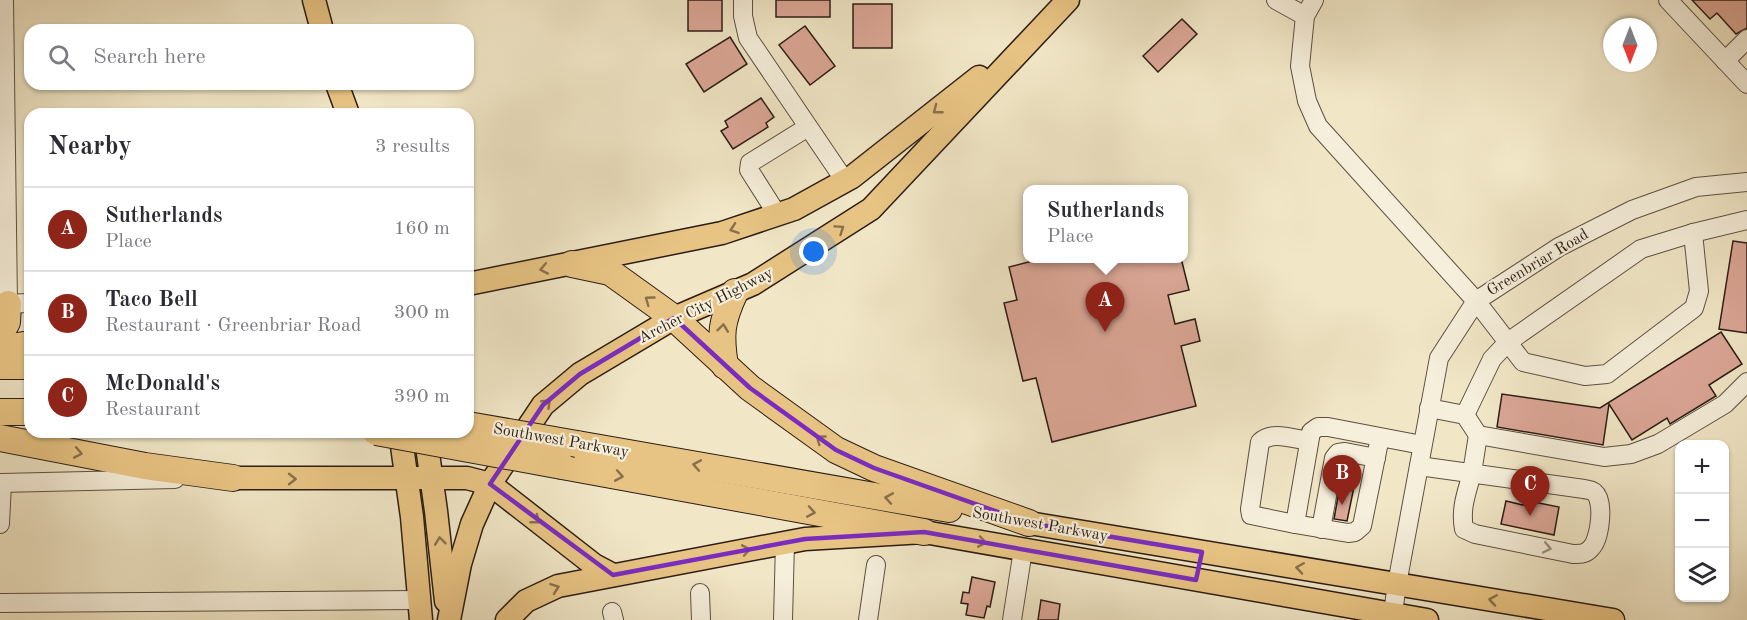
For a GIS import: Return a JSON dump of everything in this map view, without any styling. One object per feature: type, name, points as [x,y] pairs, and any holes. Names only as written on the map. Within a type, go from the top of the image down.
[{"type":"highway","points":[[572,264],[610,272],[674,318],[750,388],[836,450],[874,468],[1029,523]]},
{"type":"highway","points":[[725,366],[721,341],[724,316],[735,292]]},
{"type":"highway","points":[[0,335],[13,303]]},
{"type":"highway","points":[[0,349],[24,345]]},
{"type":"highway","points":[[0,366],[24,366]]},
{"type":"highway","points":[[0,411],[24,412]]},
{"type":"highway","name":"Southwest Parkway","points":[[474,426],[1029,523]]},
{"type":"highway","points":[[0,438],[145,466],[233,478]]},
{"type":"highway","name":"Southwest Parkway","points":[[409,438],[924,532]]},
{"type":"main road","points":[[314,0],[320,24]]},
{"type":"main road","name":"Archer City Highway","points":[[448,620],[460,564],[472,524],[490,484],[543,405],[580,374],[674,318],[753,284],[871,209],[1033,36],[1058,3]]},
{"type":"main road","name":"Archer City Highway","points":[[474,283],[722,233],[794,209],[852,177],[1033,36]]},
{"type":"main road","points":[[336,90],[338,108]]},
{"type":"main road","points":[[338,90],[345,108]]},
{"type":"main road","points":[[401,438],[420,610]]},
{"type":"main road","points":[[426,438],[448,620]]},
{"type":"main road","points":[[233,478],[467,478],[490,484],[594,565],[613,574]]},
{"type":"main road","name":"Southwest Parkway","points":[[1029,523],[1397,584],[1569,616],[1612,620]]},
{"type":"main road","points":[[507,620],[526,601],[558,586],[613,574],[805,539],[924,532]]},
{"type":"main road","name":"Southwest Parkway","points":[[924,532],[1392,617],[1427,620]]},
{"type":"main road","points":[[1196,580],[1202,552]]},
{"type":"street","points":[[4,0],[13,303]]},
{"type":"street","points":[[743,0],[743,16],[748,38],[845,181]]},
{"type":"street","points":[[1276,0],[1305,16]]},
{"type":"street","points":[[1314,0],[1305,16],[1300,66],[1307,101],[1318,126],[1476,301],[1523,362],[1585,376],[1607,374],[1694,308],[1700,291],[1693,233]]},
{"type":"street","points":[[1668,0],[1746,80]]},
{"type":"street","points":[[1725,60],[1747,39]]},
{"type":"street","points":[[777,214],[749,170],[750,163],[808,127]]},
{"type":"street","name":"Greenbriar Road","points":[[1392,617],[1439,358],[1476,301],[1559,247],[1632,210],[1696,187],[1747,182]]},
{"type":"street","points":[[1465,415],[1492,359],[1508,342],[1641,249],[1747,220]]},
{"type":"street","points":[[1478,435],[1604,457],[1631,454],[1658,444],[1725,404],[1747,382]]},
{"type":"street","points":[[1419,466],[1472,473],[1584,489],[1594,493],[1599,501],[1600,510],[1597,538],[1592,548],[1583,554],[1574,554],[1475,534],[1464,529],[1462,517],[1464,497],[1472,473],[1478,435],[1465,415],[1429,408]]},
{"type":"street","points":[[1295,524],[1311,432],[1318,427],[1422,445]]},
{"type":"street","points":[[1310,441],[1272,435],[1260,442],[1251,515],[1322,529],[1355,532],[1362,526],[1380,437]]},
{"type":"street","points":[[1322,529],[1334,458],[1338,453],[1345,452],[1376,458]]},
{"type":"street","points":[[0,524],[1,483],[233,478]]},
{"type":"street","points":[[783,620],[785,543]]},
{"type":"street","points":[[1012,620],[1023,549]]},
{"type":"street","points":[[868,620],[876,565]]},
{"type":"street","points":[[700,593],[701,620]]},
{"type":"street","points":[[0,603],[420,610]]},
{"type":"highlighted area","points":[[674,318],[750,388],[836,450],[874,468],[1029,523],[1202,552],[1196,580],[924,532],[805,539],[613,575],[490,484],[543,405],[580,374]]},
{"type":"building","points":[[688,0],[722,0],[722,31],[688,31]]},
{"type":"building","points":[[776,0],[830,0],[830,17],[776,17]]},
{"type":"building","points":[[1692,0],[1747,0],[1747,28],[1736,34],[1717,13],[1710,19]]},
{"type":"building","points":[[853,4],[892,4],[892,48],[853,48]]},
{"type":"building","points":[[1182,19],[1197,34],[1158,72],[1143,56]]},
{"type":"building","points":[[805,26],[835,66],[810,85],[779,45]]},
{"type":"building","points":[[730,37],[747,64],[704,92],[686,64]]},
{"type":"building","points":[[761,98],[774,117],[766,123],[768,127],[733,149],[721,131],[728,127],[725,121]]},
{"type":"building","points":[[1733,241],[1747,243],[1747,333],[1719,329]]},
{"type":"building","points":[[1025,263],[1182,263],[1189,290],[1168,295],[1175,324],[1195,319],[1200,341],[1181,346],[1196,406],[1052,442],[1036,378],[1023,381],[1004,303],[1017,300],[1009,267]]},
{"type":"building","points":[[1721,332],[1742,364],[1709,385],[1716,396],[1670,424],[1667,418],[1632,440],[1609,404],[1603,445],[1497,427],[1502,394],[1600,408]]},
{"type":"building","points":[[1341,480],[1355,482],[1347,521],[1334,519]]},
{"type":"building","points":[[1524,500],[1559,507],[1554,535],[1501,524],[1506,501],[1523,505]]},
{"type":"building","points":[[972,577],[995,582],[990,607],[987,606],[984,618],[966,615],[968,604],[961,603],[963,592],[969,593]]},
{"type":"building","points":[[1041,600],[1060,604],[1058,620],[1038,620]]},
{"type":"place","name":"Sutherlands","points":[[1105,332]]},
{"type":"place","name":"Taco Bell","points":[[1342,505]]},
{"type":"place","name":"McDonald's","points":[[1530,516]]}]
